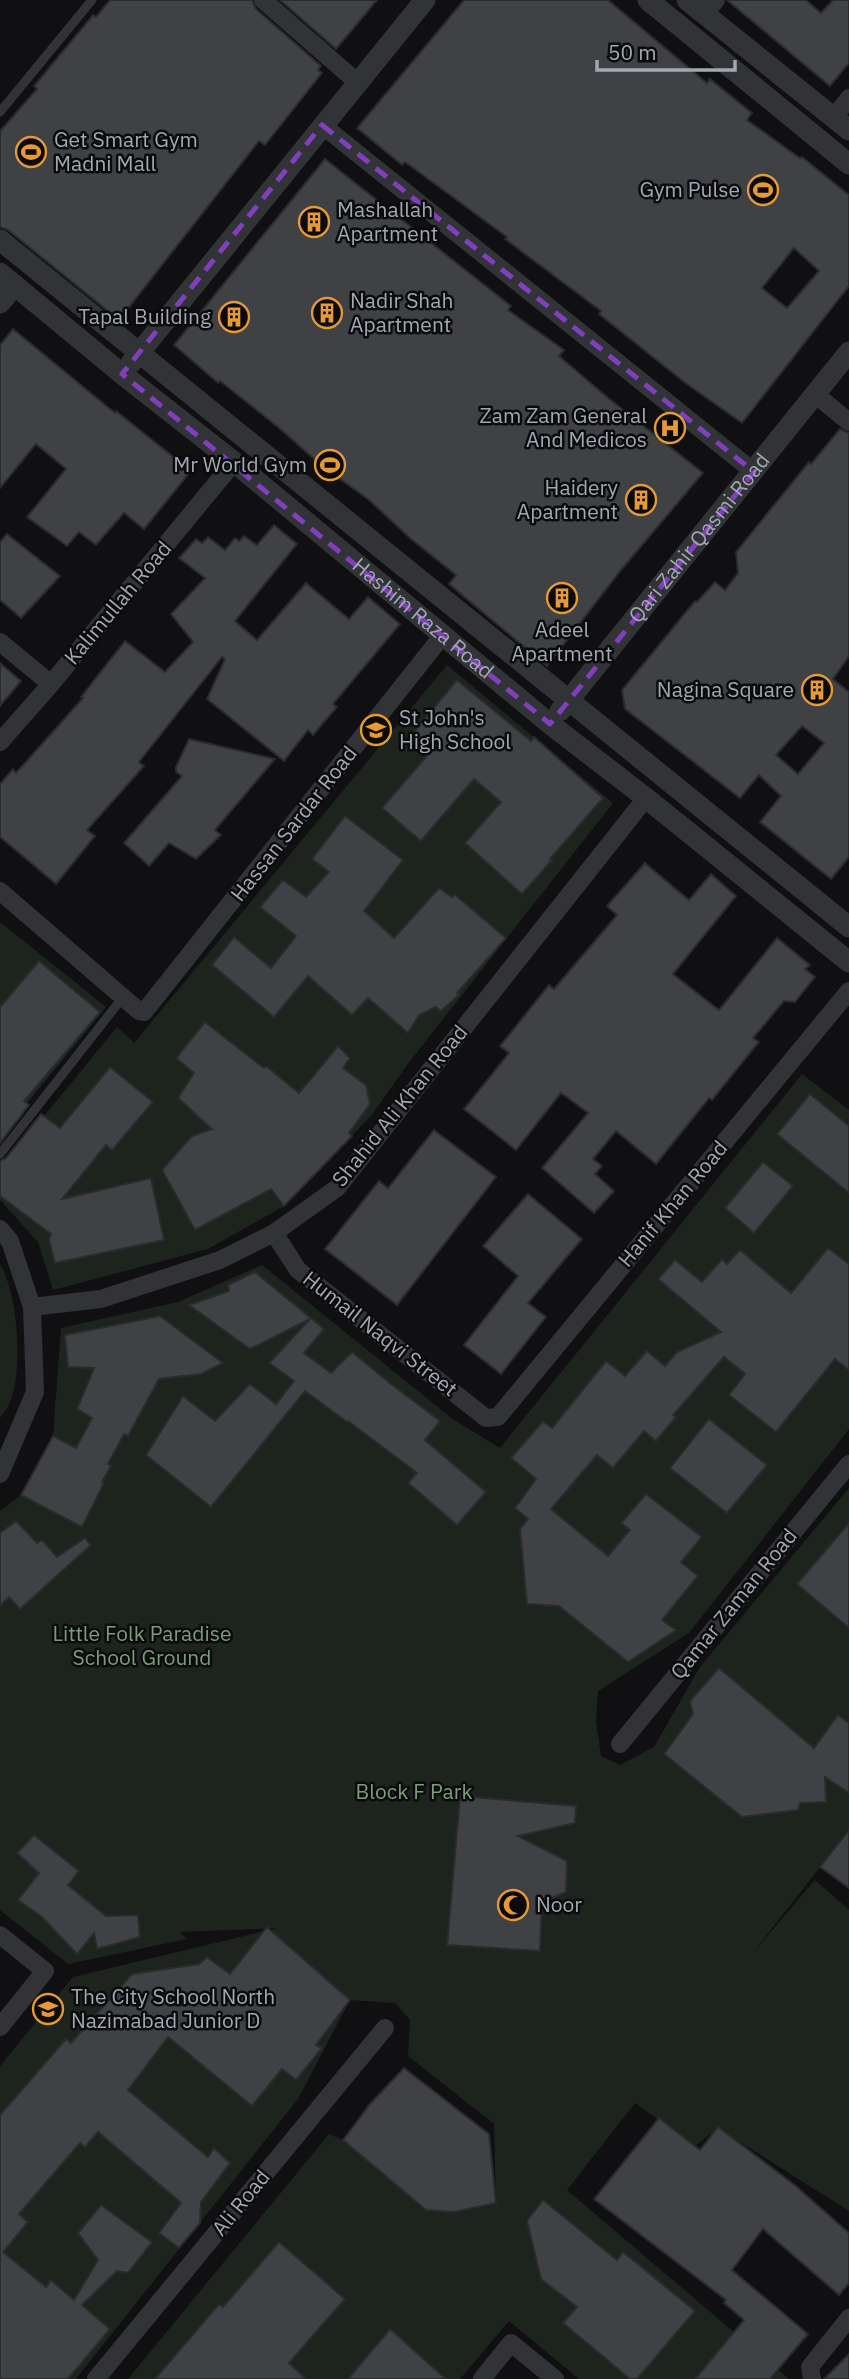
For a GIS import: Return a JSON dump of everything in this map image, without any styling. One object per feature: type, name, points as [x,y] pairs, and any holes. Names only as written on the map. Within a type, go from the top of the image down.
[{"type":"street","points":[[263,0],[357,82]]},
{"type":"street","points":[[122,374],[425,0]]},
{"type":"street","points":[[648,0],[849,164]]},
{"type":"street","points":[[687,0],[710,7],[841,124],[849,98]]},
{"type":"street","points":[[322,125],[754,472]]},
{"type":"street","name":"Hashim Raza Road","points":[[0,240],[849,927]]},
{"type":"street","points":[[0,303],[7,279]]},
{"type":"street","name":"Hashim Raza Road","points":[[7,279],[234,462],[550,724],[849,962]]},
{"type":"street","name":"Qari Zahir Qasmi Road","points":[[550,724],[849,352]]},
{"type":"street","points":[[816,394],[849,422]]},
{"type":"street","name":"Kalimullah Road","points":[[0,742],[234,462]]},
{"type":"street","name":"Hassan Sardar Road","points":[[123,997],[144,1012],[443,635]]},
{"type":"street","points":[[0,642],[51,684]]},
{"type":"street","name":"Shahid Ali Khan Road","points":[[32,1307],[101,1299],[220,1260],[274,1233],[337,1188],[646,798]]},
{"type":"street","points":[[0,891],[123,997]]},
{"type":"street","name":"Hanif Khan Road","points":[[498,1417],[849,991]]},
{"type":"street","points":[[0,1229],[10,1241],[32,1307],[36,1392],[0,1474]]},
{"type":"street","name":"Humail Naqvi Street","points":[[274,1233],[298,1270],[486,1418],[498,1417]]},
{"type":"street","name":"Qamar Zaman Road","points":[[620,1744],[849,1464]]},
{"type":"street","points":[[0,1935],[45,1971],[0,2028]]},
{"type":"street","name":"Ali Road","points":[[96,2379],[385,2028]]},
{"type":"street","points":[[812,2379],[810,2367],[849,2318]]},
{"type":"street","points":[[482,2379],[511,2343],[555,2379]]},
{"type":"lane","points":[[0,112],[92,0]]},
{"type":"lane","points":[[0,1154],[123,997]]},
{"type":"highlighted area","points":[[322,125],[754,472],[550,724],[122,374]]},
{"type":"green space","points":[[447,665],[613,803],[407,1065],[372,1115],[284,1206],[208,1249],[53,1290],[38,1242],[0,1200],[0,1170],[117,1027],[134,1043]]},
{"type":"green space","points":[[0,922],[106,1007],[0,1136]]},
{"type":"green space","points":[[802,1074],[849,1110],[849,1429],[689,1633],[598,1691],[596,1721],[601,1756],[620,1765],[654,1747],[700,1667],[849,1488],[849,1830],[752,1954],[815,1880],[849,1910],[849,2211],[718,2128],[695,2146],[635,2103],[567,2190],[789,2379],[579,2379],[509,2321],[460,2379],[128,2379],[329,2134],[343,2140],[426,2210],[454,2212],[496,2203],[494,2124],[408,2056],[410,2020],[395,2003],[350,2000],[298,2099],[76,2379],[0,2379],[0,2066],[73,1977],[278,1928],[179,1932],[187,1939],[68,1964],[0,1910],[0,1511],[21,1495],[53,1436],[61,1328],[178,1302],[262,1265],[454,1420],[500,1448]]},
{"type":"green space","points":[[0,1264],[15,1313],[17,1354],[14,1390],[0,1418]]},
{"type":"building","points":[[110,0],[252,0],[256,9],[321,66],[318,70],[322,73],[265,145],[259,141],[119,320],[8,230],[0,227],[0,131],[37,89],[34,86],[93,15],[96,17]]},
{"type":"building","points":[[280,0],[377,0],[336,49]]},
{"type":"building","points":[[464,0],[608,0],[707,83],[710,79],[752,113],[747,120],[802,157],[849,195],[849,286],[742,423],[684,382],[599,314],[601,311],[505,239],[507,237],[405,162],[402,165],[357,128]],"holes":[[[794,248],[819,271],[787,308],[762,288]]]},
{"type":"building","points":[[727,0],[806,0],[821,13],[833,0],[849,0],[849,63],[830,86]]},
{"type":"building","points":[[325,159],[511,306],[508,310],[564,350],[559,356],[703,473],[621,570],[547,666],[449,584],[456,575],[411,539],[369,500],[322,466],[278,427],[220,381],[218,383],[174,345]]},
{"type":"building","points":[[13,329],[191,471],[144,529],[124,513],[96,545],[79,532],[67,546],[27,517],[66,469],[36,444],[0,488],[0,345]]},
{"type":"building","points":[[840,429],[849,433],[849,656],[833,679],[849,692],[849,857],[831,879],[760,822],[781,796],[759,775],[740,798],[625,709],[622,690],[695,601],[697,602],[715,582],[725,590],[738,573],[736,552],[809,462],[811,464]],"holes":[[[802,726],[824,743],[798,774],[776,755]]]},
{"type":"building","points":[[274,525],[297,544],[235,621],[257,640],[306,583],[349,619],[368,597],[400,624],[333,704],[337,707],[313,735],[308,730],[284,761],[207,699],[225,659],[222,657],[139,762],[144,766],[87,830],[95,836],[56,884],[0,837],[0,784],[13,769],[16,773],[83,698],[81,697],[125,641],[165,672],[193,642],[171,614],[205,578],[179,558],[196,539],[202,543],[208,537],[225,550],[235,538],[239,541],[244,536],[257,545]]},
{"type":"building","points":[[7,534],[60,576],[21,618],[0,600],[0,542]]},
{"type":"building","points":[[0,663],[21,681],[0,706]]},
{"type":"building","points":[[457,680],[531,741],[534,737],[603,798],[522,894],[465,843],[501,802],[474,779],[421,841],[382,808],[432,750],[412,734]]},
{"type":"building","points":[[189,739],[275,759],[215,830],[221,835],[196,859],[169,843],[149,866],[124,843],[182,776],[176,772],[176,767]]},
{"type":"building","points":[[345,816],[403,860],[364,911],[394,938],[439,888],[452,897],[454,894],[506,938],[457,993],[459,995],[441,1011],[436,1007],[419,1015],[408,1033],[368,998],[352,1015],[308,976],[274,1017],[212,965],[234,937],[271,968],[296,936],[260,907],[283,880],[306,897],[329,872],[312,859]]},
{"type":"building","points":[[645,863],[689,900],[711,874],[736,896],[673,974],[719,1010],[777,938],[810,965],[805,969],[815,977],[795,1002],[784,1001],[753,1038],[759,1042],[656,1164],[616,1131],[593,1159],[602,1166],[595,1174],[614,1191],[594,1213],[542,1168],[588,1113],[561,1093],[516,1150],[464,1109],[509,1053],[500,1046],[549,985],[554,989],[617,915],[607,906]]},
{"type":"building","points":[[39,961],[100,1012],[24,1101],[29,1105],[0,1143],[0,1007]]},
{"type":"building","points":[[205,1022],[299,1093],[338,1046],[350,1058],[343,1068],[366,1085],[370,1104],[349,1133],[352,1136],[284,1206],[271,1189],[195,1230],[162,1170],[192,1136],[212,1129],[178,1098],[194,1073],[176,1058]]},
{"type":"building","points":[[110,1067],[153,1102],[112,1150],[106,1145],[62,1199],[151,1178],[164,1240],[55,1263],[49,1240],[51,1234],[0,1196],[0,1161],[6,1158],[41,1114],[60,1128]]},
{"type":"building","points":[[810,1094],[849,1126],[849,1193],[777,1134]]},
{"type":"building","points":[[434,1130],[496,1177],[397,1305],[325,1249],[379,1181],[388,1188]]},
{"type":"building","points":[[763,1162],[793,1186],[754,1233],[725,1208]]},
{"type":"building","points":[[528,1194],[582,1239],[528,1303],[546,1317],[501,1374],[464,1345],[518,1276],[483,1246]]},
{"type":"building","points":[[828,1248],[849,1264],[849,1370],[835,1359],[776,1432],[729,1395],[745,1374],[724,1357],[673,1415],[676,1417],[656,1441],[644,1431],[613,1468],[597,1455],[551,1509],[608,1556],[630,1530],[621,1523],[646,1494],[702,1537],[681,1562],[698,1576],[662,1620],[676,1630],[628,1662],[559,1606],[527,1604],[520,1529],[528,1519],[515,1508],[536,1479],[511,1458],[543,1421],[552,1428],[606,1361],[625,1376],[647,1351],[665,1366],[677,1352],[721,1332],[658,1279],[675,1260],[702,1282],[722,1259],[727,1264],[740,1250],[791,1293]]},
{"type":"building","points":[[255,1272],[324,1329],[304,1353],[331,1373],[352,1352],[440,1421],[425,1440],[486,1492],[457,1525],[408,1483],[417,1473],[305,1391],[211,1507],[146,1455],[183,1396],[215,1421],[250,1384],[276,1404],[294,1381],[269,1363],[310,1319],[250,1349],[189,1305],[229,1291],[228,1285]]},
{"type":"building","points":[[160,1316],[223,1363],[201,1374],[159,1379],[128,1436],[124,1434],[108,1464],[111,1466],[102,1482],[104,1483],[82,1527],[21,1495],[53,1436],[76,1448],[92,1418],[77,1409],[94,1368],[68,1367],[65,1335]]},
{"type":"building","points":[[709,1419],[767,1465],[727,1513],[670,1468]]},
{"type":"building","points":[[16,1521],[37,1543],[42,1540],[57,1557],[85,1538],[91,1545],[20,1609],[9,1597],[0,1606],[0,1533]]},
{"type":"building","points":[[849,1523],[849,1628],[797,1584]]},
{"type":"building","points":[[719,1668],[814,1748],[838,1715],[849,1723],[849,1793],[825,1777],[826,1802],[800,1803],[798,1810],[742,1817],[664,1754],[693,1714],[690,1701]]},
{"type":"building","points":[[460,1796],[576,1806],[575,1823],[518,1836],[567,1861],[566,1892],[542,1902],[540,1951],[447,1945]]},
{"type":"building","points":[[849,1830],[849,1888],[820,1867]]},
{"type":"building","points":[[34,1835],[79,1871],[68,1885],[106,1916],[138,1915],[140,1937],[97,1949],[94,1933],[77,1954],[42,1917],[18,1900],[39,1873],[17,1853]]},
{"type":"building","points":[[267,1927],[350,2000],[316,2045],[322,2048],[296,2080],[282,2069],[252,2106],[168,2037],[128,2090],[208,2157],[214,2148],[230,2163],[201,2202],[200,2223],[179,2248],[159,2233],[181,2203],[98,2132],[85,2147],[80,2143],[19,2214],[28,2222],[3,2252],[46,2287],[51,2280],[74,2300],[98,2260],[78,2233],[101,2205],[152,2242],[128,2273],[117,2271],[82,2305],[110,2329],[68,2379],[0,2379],[0,2115],[66,2039],[71,2043],[132,1974],[199,1964],[207,1957],[230,1974]]},
{"type":"building","points":[[404,2068],[489,2134],[496,2203],[454,2212],[426,2210],[343,2140],[370,2104]]},
{"type":"building","points":[[659,2118],[700,2150],[718,2127],[796,2186],[849,2233],[849,2283],[839,2295],[763,2229],[732,2270],[808,2334],[770,2379],[695,2379],[744,2320],[724,2303],[726,2300],[594,2199]]},
{"type":"building","points":[[543,2200],[617,2260],[623,2252],[695,2311],[637,2379],[630,2379],[563,2323],[577,2307],[541,2279],[527,2221]]},
{"type":"building","points":[[279,2242],[345,2299],[289,2363],[306,2379],[155,2379],[219,2304],[223,2307]]},
{"type":"building","points":[[390,2329],[446,2379],[348,2379]]},
{"type":"building","points":[[849,2354],[849,2379],[824,2379]]},
{"type":"place","name":"Get Smart Gym Madni Mall","points":[[31,152]]},
{"type":"place","name":"Gym Pulse","points":[[763,190]]},
{"type":"place","name":"Mashallah Apartment","points":[[314,222]]},
{"type":"place","name":"Nadir Shah Apartment","points":[[327,313]]},
{"type":"place","name":"Tapal Building","points":[[234,317]]},
{"type":"place","name":"Zam Zam General And Medicos","points":[[670,428]]},
{"type":"place","name":"Mr World Gym","points":[[330,465]]},
{"type":"place","name":"Haidery Apartment","points":[[641,500]]},
{"type":"place","name":"Adeel Apartment","points":[[562,598]]},
{"type":"place","name":"Nagina Square","points":[[817,690]]},
{"type":"place","name":"St John's High School","points":[[376,730]]},
{"type":"place","name":"Noor","points":[[513,1905]]},
{"type":"place","name":"The City School North Nazimabad Junior D","points":[[48,2009]]},
{"type":"park label","name":"Little Folk Paradise School Ground","points":[[142,1646]]},
{"type":"park label","name":"Block F Park","points":[[414,1792]]}]
